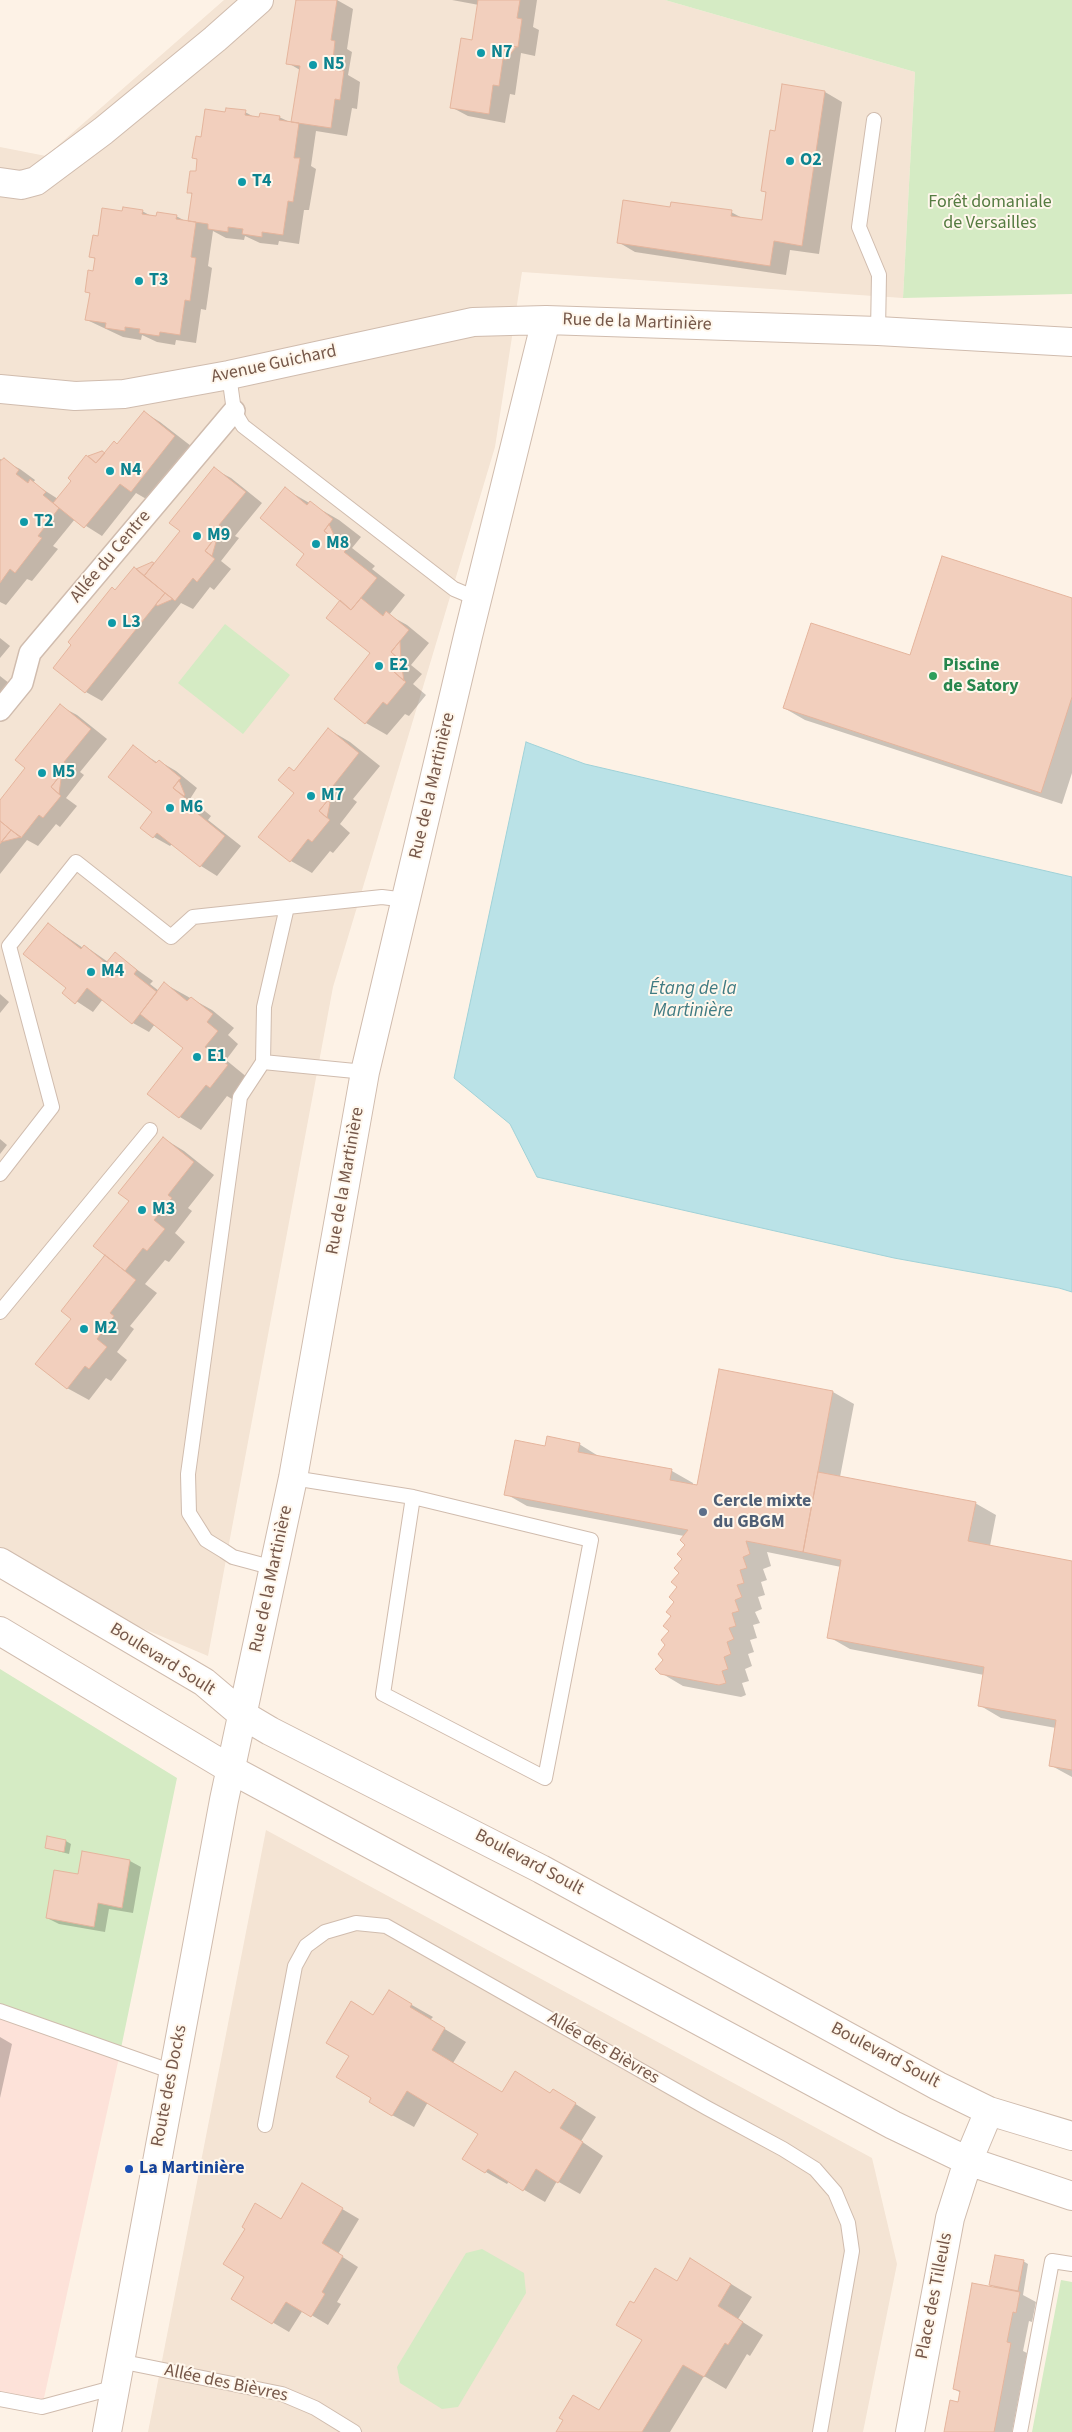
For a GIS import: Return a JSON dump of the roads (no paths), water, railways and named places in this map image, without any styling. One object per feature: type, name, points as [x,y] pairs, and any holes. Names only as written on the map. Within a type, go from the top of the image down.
[{"type":"street","points":[[0,182],[21,184],[36,181],[103,131],[215,39],[259,0]]},
{"type":"street","name":"Rue de la Martinière","points":[[232,1770],[293,1478],[365,1072],[546,320],[878,331],[1072,342]]},
{"type":"street","name":"Avenue Guichard","points":[[0,389],[75,396],[124,394],[230,375],[473,322],[546,320]]},
{"type":"street","name":"Allée du Centre","points":[[0,710],[22,683],[30,653],[234,411]]},
{"type":"street","name":"Boulevard Soult","points":[[0,1562],[204,1682],[243,1715],[270,1731],[541,1869],[938,2086],[989,2110],[1072,2136]]},
{"type":"street","points":[[0,1630],[232,1770],[893,2125],[968,2161],[1072,2196]]},
{"type":"street","name":"Route des Docks","points":[[107,2432],[224,1800],[232,1770]]},
{"type":"street","name":"Place des Tilleuls","points":[[910,2432],[950,2218],[968,2161],[989,2110]]},
{"type":"lane","points":[[874,120],[859,227],[879,275],[878,331]]},
{"type":"lane","points":[[230,375],[234,411],[243,426],[454,589],[478,599]]},
{"type":"lane","points":[[0,1174],[52,1107],[9,946],[76,862],[171,937],[193,917],[382,898],[406,900]]},
{"type":"lane","points":[[274,1568],[228,1554],[206,1540],[189,1513],[188,1474],[240,1097],[263,1062],[264,1007],[287,907]]},
{"type":"lane","points":[[263,1062],[365,1072]]},
{"type":"lane","points":[[0,1312],[150,1130]]},
{"type":"lane","points":[[293,1478],[413,1497],[591,1540],[545,1778],[383,1694],[413,1497]]},
{"type":"lane","name":"Allée des Bièvres","points":[[265,2125],[295,1966],[306,1946],[325,1932],[356,1924],[386,1926],[783,2149],[815,2169],[835,2192],[848,2223],[852,2251],[820,2432]]},
{"type":"lane","points":[[0,2011],[173,2072]]},
{"type":"lane","points":[[1020,2432],[1052,2261],[1072,2264]]},
{"type":"lane","points":[[0,2398],[42,2407],[118,2374]]},
{"type":"lane","name":"Allée des Bièvres","points":[[118,2374],[282,2394],[315,2408],[354,2432]]},
{"type":"water","name":"Étang de la Martinière","points":[[526,742],[585,764],[1072,877],[1072,1292],[894,1258],[537,1177],[510,1124],[454,1078]]},
{"type":"place","name":"N7","points":[[481,53]]},
{"type":"place","name":"N5","points":[[313,65]]},
{"type":"place","name":"O2","points":[[790,161]]},
{"type":"place","name":"T4","points":[[242,182]]},
{"type":"place","name":"T3","points":[[139,281]]},
{"type":"place","name":"N4","points":[[110,471]]},
{"type":"place","name":"T2","points":[[24,522]]},
{"type":"place","name":"M9","points":[[197,536]]},
{"type":"place","name":"M8","points":[[316,544]]},
{"type":"place","name":"L3","points":[[112,623]]},
{"type":"place","name":"E2","points":[[379,666]]},
{"type":"place","name":"Piscine de Satory","points":[[933,676]]},
{"type":"place","name":"M5","points":[[42,773]]},
{"type":"place","name":"M7","points":[[311,796]]},
{"type":"place","name":"M6","points":[[170,808]]},
{"type":"place","name":"M4","points":[[91,972]]},
{"type":"place","name":"E1","points":[[197,1057]]},
{"type":"place","name":"M3","points":[[142,1210]]},
{"type":"place","name":"M2","points":[[84,1329]]},
{"type":"place","name":"Cercle mixte du GBGM","points":[[703,1512]]},
{"type":"place","name":"La Martinière","points":[[129,2169]]},
{"type":"park label","name":"Forêt domaniale de Versailles","points":[[990,213]]}]
